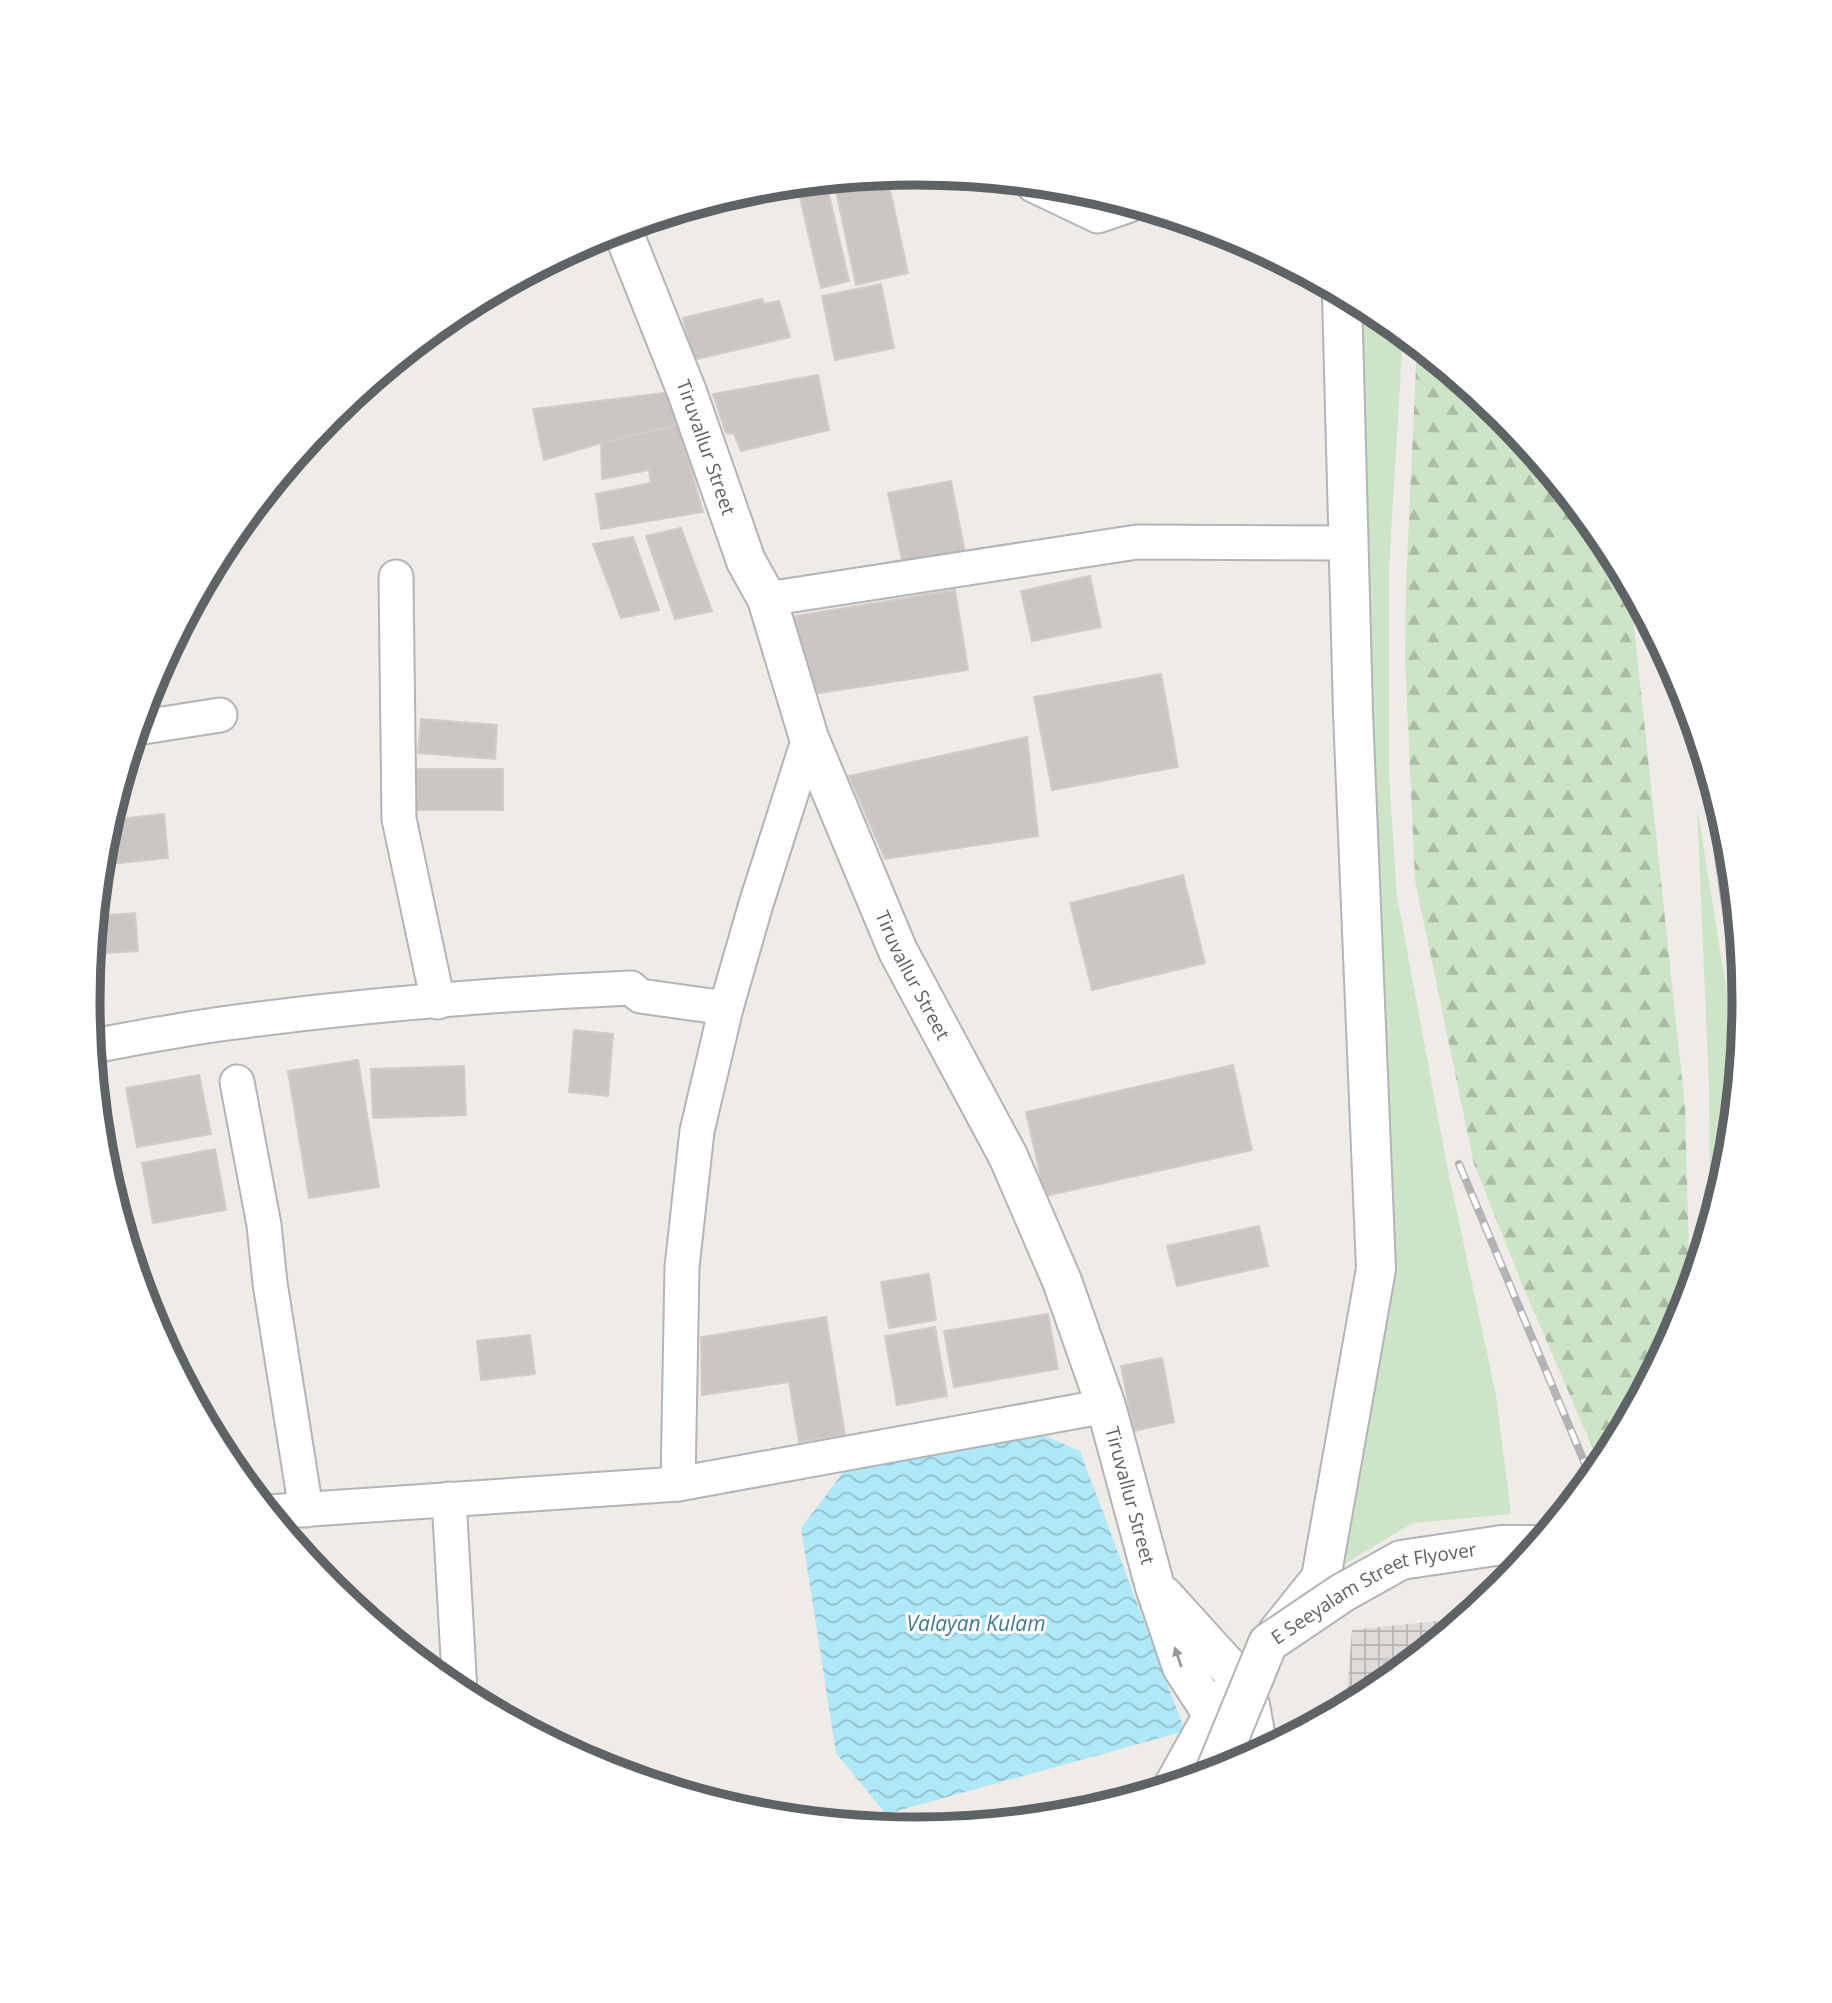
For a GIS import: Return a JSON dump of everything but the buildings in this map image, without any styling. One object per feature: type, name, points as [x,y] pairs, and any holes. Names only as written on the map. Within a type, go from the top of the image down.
[{"type":"street","points":[[1062,199],[1098,216],[1115,210]]},
{"type":"street","name":"Tiruvallur Street","points":[[626,239],[687,392],[747,561],[767,599],[809,738],[898,951],[1008,1156],[1062,1281],[1106,1406],[1155,1587],[1182,1667],[1213,1715]]},
{"type":"street","points":[[1181,1773],[1213,1715],[1321,1578],[1376,1269],[1348,543],[1342,306]]},
{"type":"street","points":[[767,599],[1137,542],[1348,543]]},
{"type":"street","points":[[396,577],[399,819],[438,1002]]},
{"type":"street","points":[[148,726],[220,715]]},
{"type":"street","points":[[678,1484],[682,1267],[697,1131],[726,1008],[809,738]]},
{"type":"street","points":[[101,1044],[225,1023],[495,994],[631,988],[640,996],[726,1008]]},
{"type":"street","points":[[237,1082],[264,1225],[270,1283],[306,1510]]},
{"type":"street","points":[[279,1511],[678,1484],[1106,1406]]},
{"type":"street","points":[[449,1499],[459,1677]]},
{"type":"street","name":"E Seeyalam Street Flyover","points":[[1220,1759],[1268,1643],[1342,1593],[1401,1560],[1502,1545],[1525,1545]]},
{"type":"street","points":[[1155,1587],[1240,1680],[1250,1705],[1255,1733],[1249,1747]]},
{"type":"shaded area","points":[[1448,1620],[1413,1649],[1347,1694],[1352,1630]]},
{"type":"green space","points":[[1354,314],[1402,346],[1389,568],[1389,777],[1397,896],[1447,1166],[1496,1395],[1511,1514],[1413,1523],[1341,1566],[1380,1268]]},
{"type":"green space","points":[[1416,357],[1493,424],[1530,463],[1595,548],[1632,611],[1685,1108],[1689,1263],[1648,1363],[1595,1454],[1474,1164],[1415,880],[1405,659]]},
{"type":"green space","points":[[1697,806],[1732,1022],[1725,1108],[1710,1190],[1709,1087]]},
{"type":"water","name":"Valayan Kulam","points":[[1043,1435],[1080,1451],[1185,1731],[886,1814],[836,1753],[801,1528],[844,1471]]},
{"type":"railway","points":[[1715,832],[1730,941]]},
{"type":"railway","points":[[1459,1164],[1586,1467]]}]
